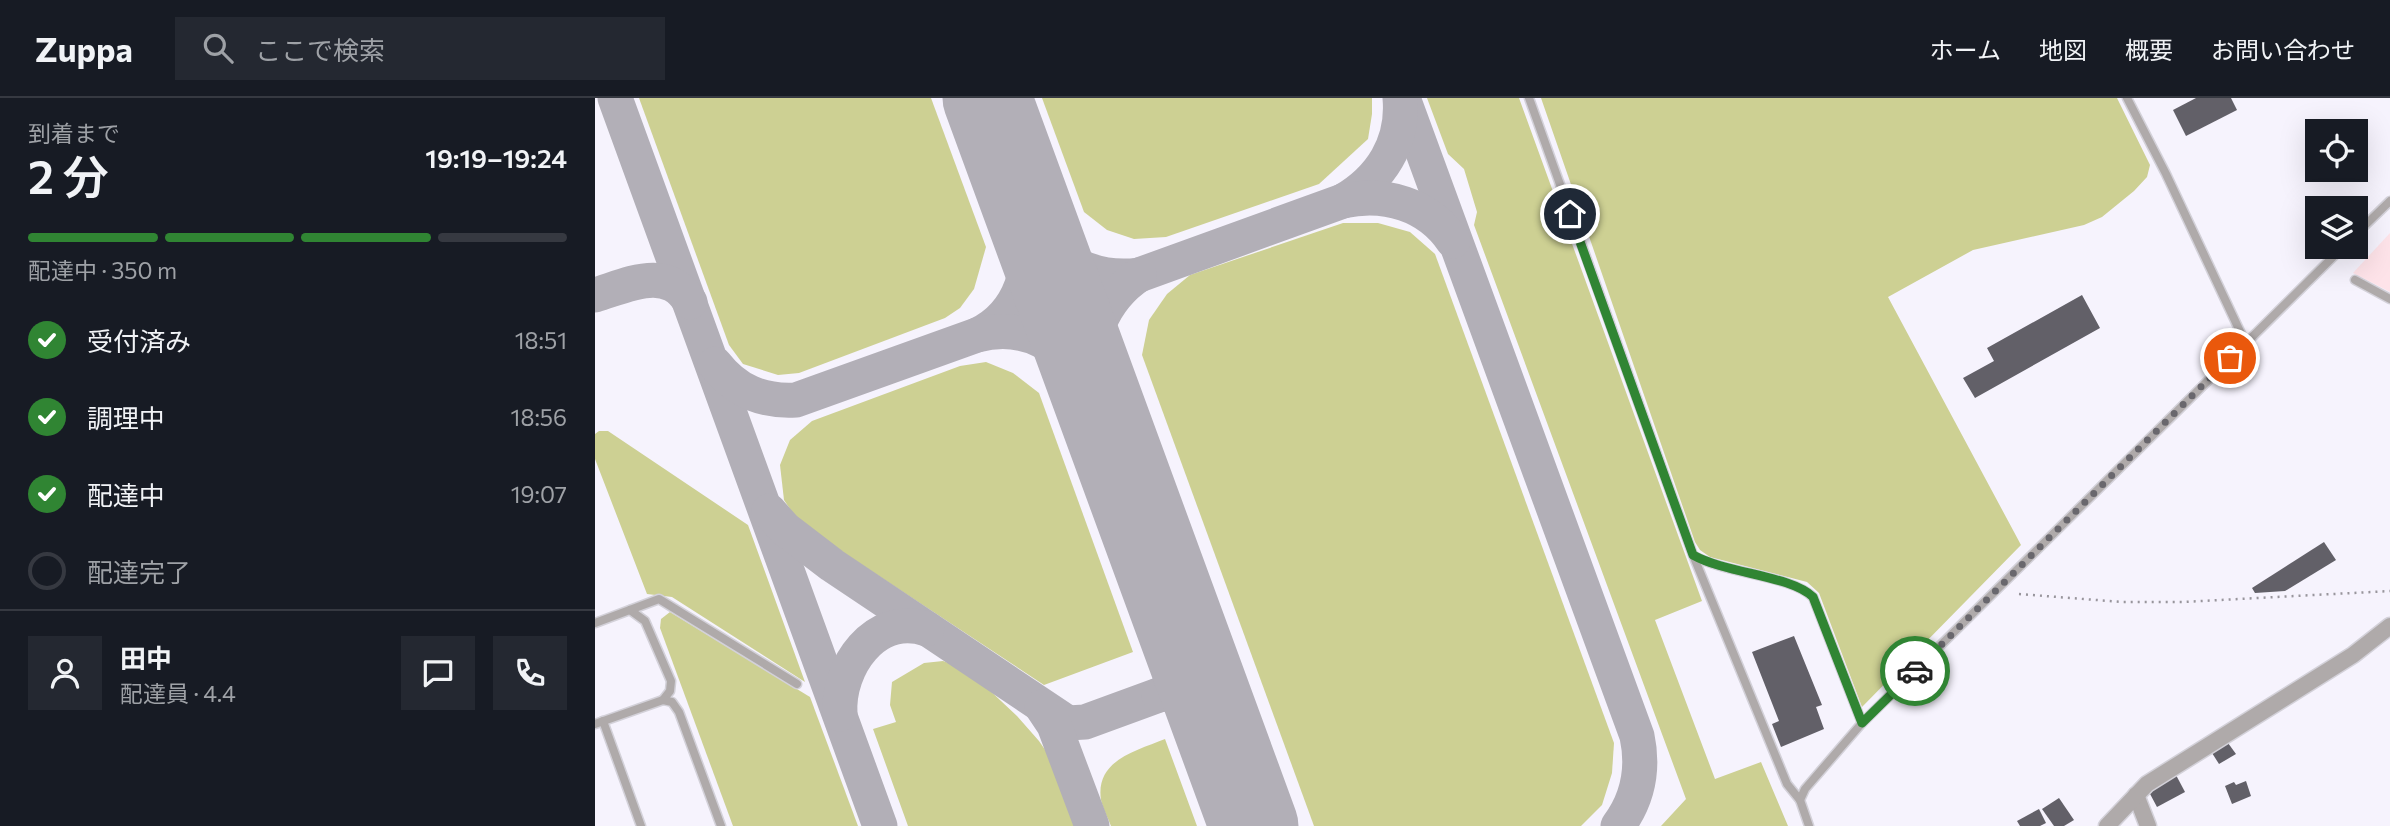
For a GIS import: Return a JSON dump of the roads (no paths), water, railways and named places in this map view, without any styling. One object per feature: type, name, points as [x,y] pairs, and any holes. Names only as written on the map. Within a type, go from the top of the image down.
[{"type":"street","points":[[2107,826],[2147,784],[2353,655],[2390,626]]},
{"type":"street","points":[[2136,794],[2148,826]]},
{"type":"lane","points":[[1529,98],[1693,555],[1787,785],[1800,800],[1809,826]]},
{"type":"lane","points":[[2127,98],[2245,342]]},
{"type":"lane","points":[[2368,222],[2390,201]]},
{"type":"lane","points":[[1800,800],[1805,789],[1862,723],[2331,259]]},
{"type":"lane","points":[[2355,280],[2390,299]]},
{"type":"lane","points":[[1693,555],[1709,564],[1803,587],[1813,597],[1862,723]]},
{"type":"lane","points":[[595,623],[659,599],[797,684]]},
{"type":"lane","points":[[630,610],[645,621],[671,681],[670,691],[663,700]]},
{"type":"lane","points":[[641,826],[599,722],[663,700],[672,702],[679,712],[721,826]]}]
